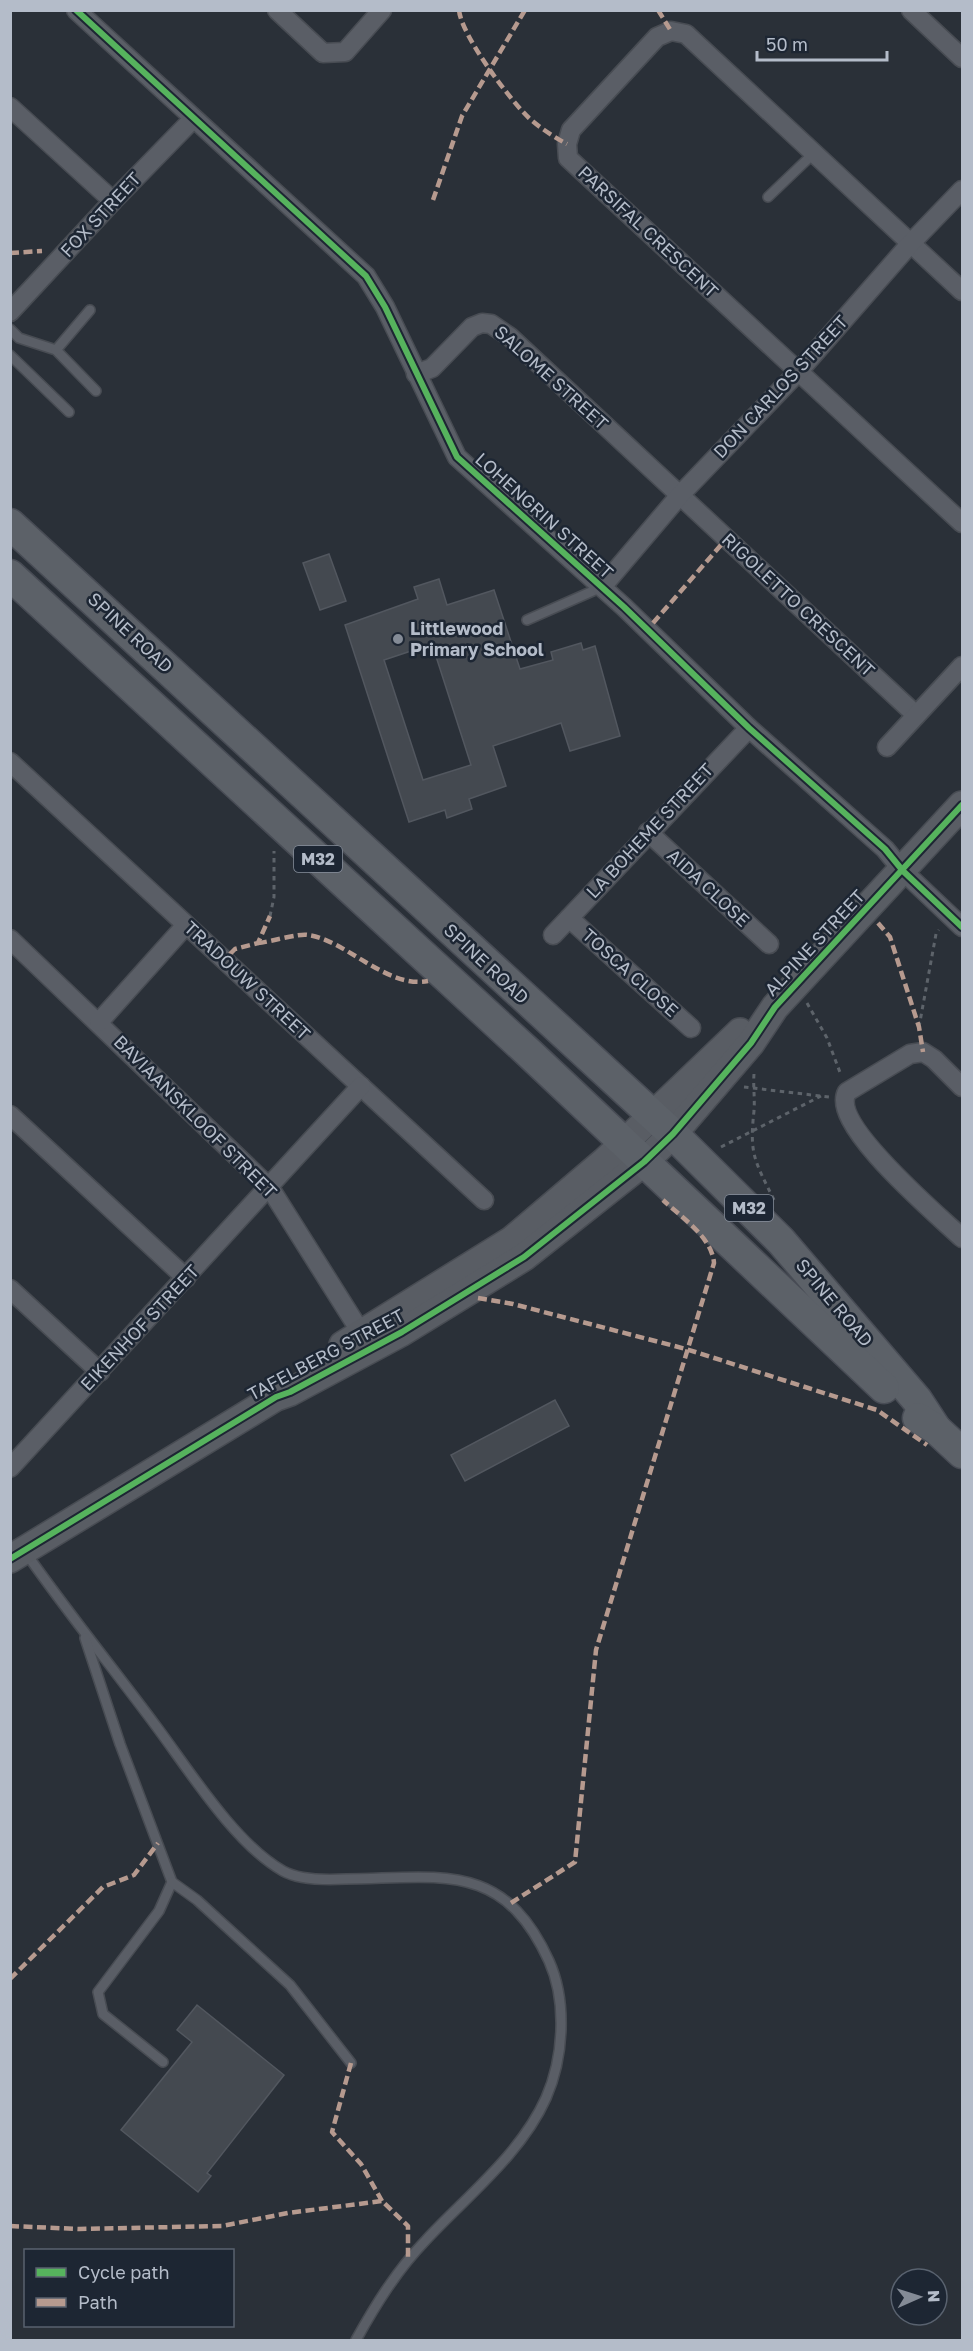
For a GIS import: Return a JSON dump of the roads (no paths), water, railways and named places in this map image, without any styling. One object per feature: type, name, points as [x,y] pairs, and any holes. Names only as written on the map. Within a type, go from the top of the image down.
[{"type":"main road","name":"SPINE ROAD","points":[[10,524],[662,1125],[781,1241],[917,1400],[936,1428]]},
{"type":"main road","name":"SPINE ROAD","points":[[10,575],[634,1153],[907,1411],[936,1428],[963,1453]]},
{"type":"street","name":"LOHENGRIN STREET","points":[[76,10],[366,276],[381,298],[457,457],[602,587],[749,728],[885,849],[903,871],[963,927]]},
{"type":"street","points":[[277,10],[323,53],[345,52],[382,10]]},
{"type":"street","points":[[911,10],[963,58]]},
{"type":"street","name":"PARSIFAL CRESCENT","points":[[798,372],[568,158],[567,144],[571,130],[657,37],[671,31],[686,34],[963,291]]},
{"type":"street","points":[[10,107],[113,201]]},
{"type":"street","name":"FOX STREET","points":[[10,312],[193,119]]},
{"type":"street","name":"DON CARLOS STREET","points":[[602,587],[680,495],[798,372],[910,244],[963,190]]},
{"type":"street","name":"SALOME STREET","points":[[416,374],[432,368],[472,327],[483,323],[492,324],[518,344],[680,495]]},
{"type":"street","points":[[798,372],[963,523]]},
{"type":"street","name":"RIGOLETTO CRESCENT","points":[[680,495],[916,715]]},
{"type":"street","points":[[887,747],[963,666]]},
{"type":"street","name":"LA BOHEME STREET","points":[[553,935],[648,832],[749,728]]},
{"type":"street","name":"TRADOUW STREET","points":[[10,762],[484,1200]]},
{"type":"street","name":"ALPINE STREET","points":[[634,1153],[751,1043],[775,1007],[963,805]]},
{"type":"street","name":"AIDA CLOSE","points":[[648,832],[769,944]]},
{"type":"street","name":"TOSCA CLOSE","points":[[569,918],[691,1028]]},
{"type":"street","points":[[99,1022],[186,925]]},
{"type":"street","name":"BAVIAANSKLOOF STREET","points":[[10,939],[270,1188],[366,1340]]},
{"type":"street","points":[[962,1236],[864,1143],[845,1113],[845,1096],[910,1054],[923,1052],[934,1059],[963,1087]]},
{"type":"street","name":"EIKENHOF STREET","points":[[12,1462],[270,1188],[361,1086]]},
{"type":"street","points":[[10,1115],[186,1278]]},
{"type":"street","name":"TAFELBERG STREET","points":[[17,1554],[276,1397],[285,1384],[366,1340],[634,1153]]},
{"type":"street","points":[[10,1289],[100,1371]]},
{"type":"lane","points":[[768,197],[814,153]]},
{"type":"lane","points":[[56,350],[90,310]]},
{"type":"lane","points":[[10,329],[19,338],[56,350],[96,391]]},
{"type":"lane","points":[[10,355],[69,412]]},
{"type":"lane","points":[[527,620],[602,587]]},
{"type":"lane","points":[[17,1554],[82,1630],[203,1791],[247,1842],[284,1872],[326,1880],[439,1877],[477,1884],[496,1892],[522,1914],[551,1966],[560,2017],[560,2042],[558,2060],[546,2098],[524,2136],[408,2260],[375,2306],[356,2340]]},
{"type":"lane","points":[[82,1630],[120,1744],[172,1882],[206,1907],[290,1985],[351,2063]]},
{"type":"lane","points":[[163,2062],[103,2014],[98,1992],[106,1978],[159,1911],[172,1882]]},
{"type":"place","name":"Littlewood Primary School","points":[[398,639]]}]
